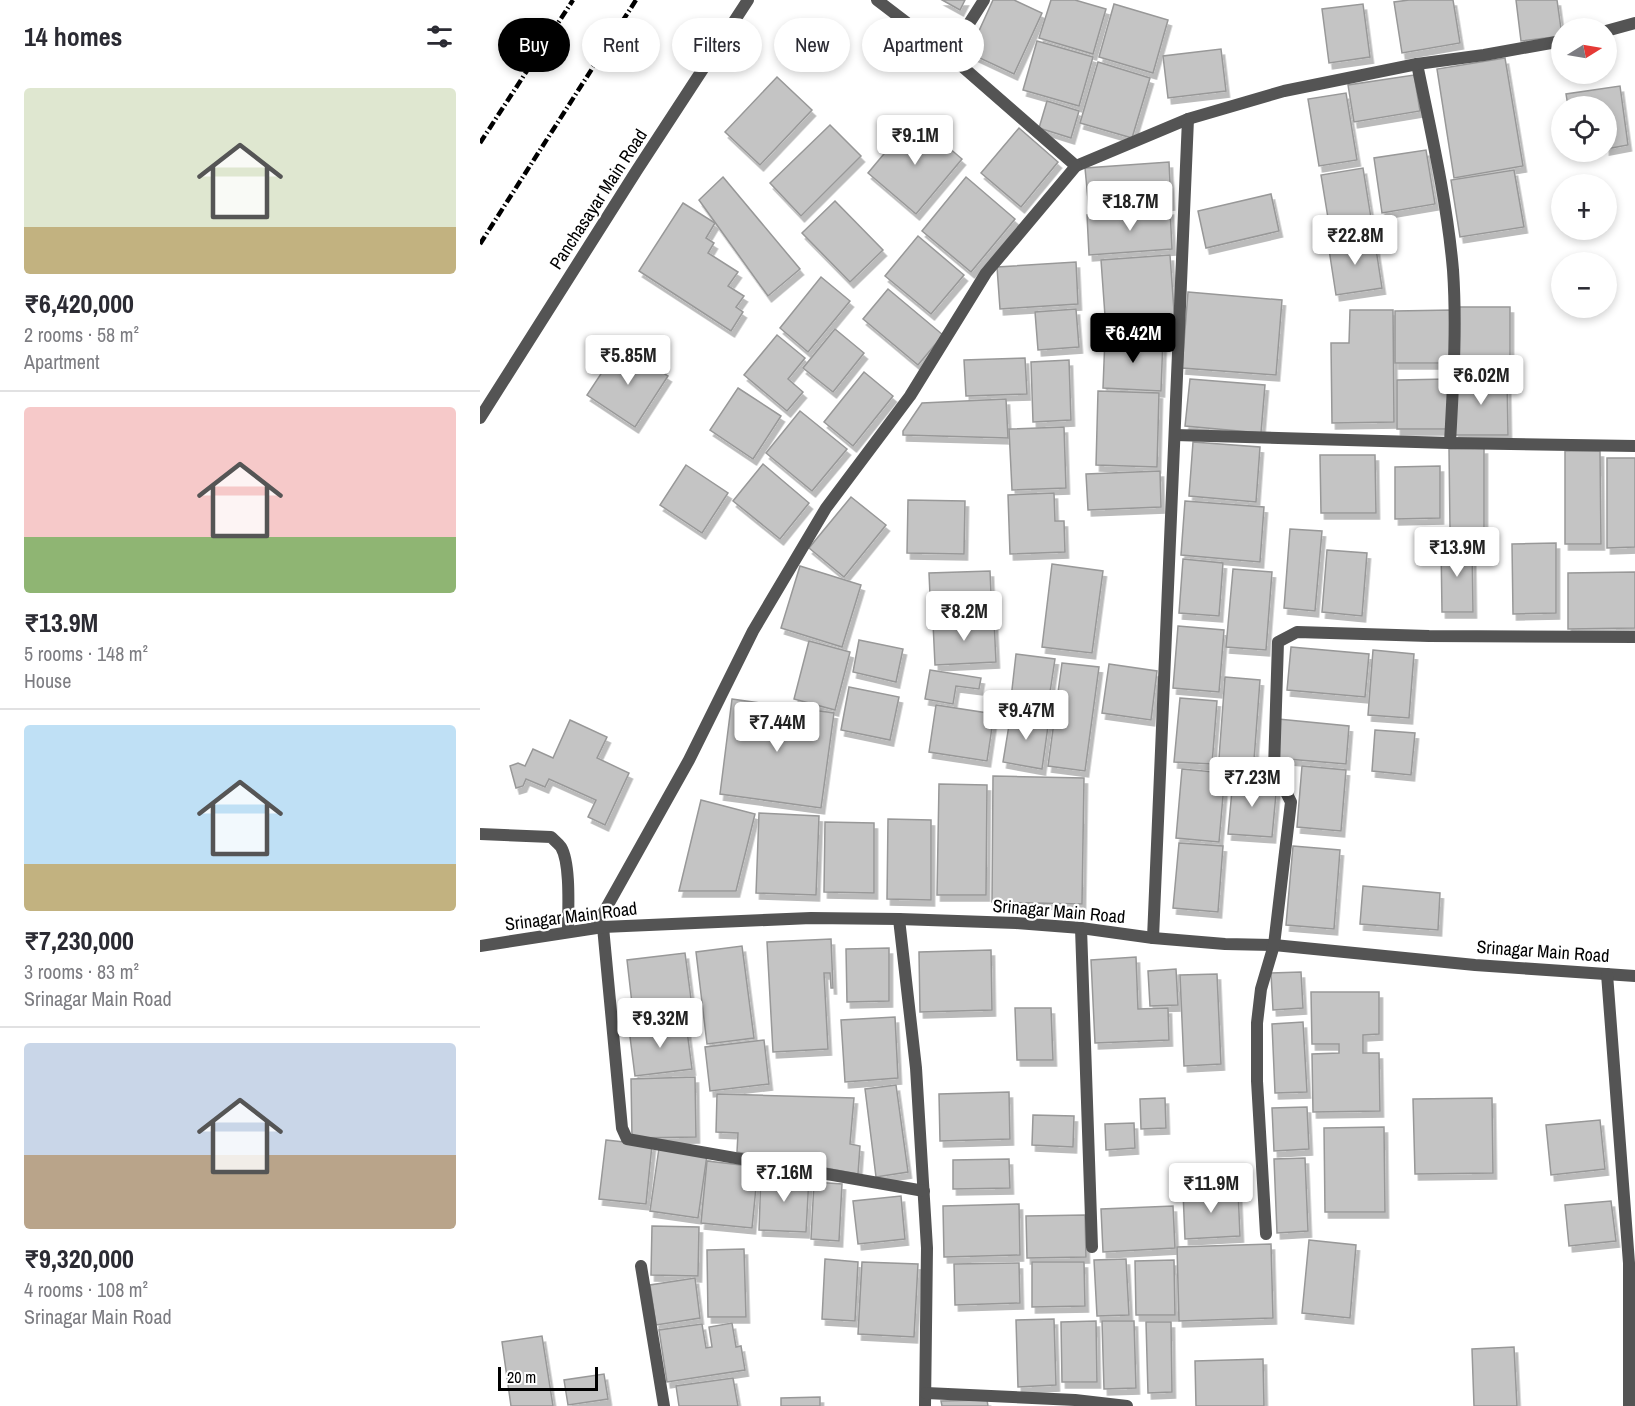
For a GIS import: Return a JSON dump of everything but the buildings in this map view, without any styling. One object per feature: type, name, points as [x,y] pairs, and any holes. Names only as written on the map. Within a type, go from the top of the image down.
[{"type":"street","name":"Panchasayar Main Road","points":[[480,418],[748,0]]},
{"type":"street","points":[[877,0],[901,18]]},
{"type":"street","points":[[973,18],[984,0]]},
{"type":"street","points":[[1617,28],[1635,23]]},
{"type":"street","points":[[924,1191],[627,1139],[622,1128],[599,927],[689,760],[753,631],[826,508],[910,396],[986,273],[1076,166],[1188,119],[1284,91],[1418,64],[1551,43]]},
{"type":"street","points":[[1418,64],[1446,210],[1453,272],[1454,354],[1450,444]]},
{"type":"street","points":[[968,72],[1076,166]]},
{"type":"street","points":[[1153,938],[1188,119]]},
{"type":"street","points":[[1174,435],[1450,444],[1635,446]]},
{"type":"street","points":[[1266,1234],[1257,1081],[1257,1023],[1261,989],[1274,945],[1292,802],[1274,769],[1278,642],[1297,632],[1429,636],[1635,637]]},
{"type":"street","points":[[480,834],[550,837],[560,844],[567,868],[568,932]]},
{"type":"street","name":"Srinagar Main Road","points":[[480,946],[599,927],[811,918],[899,919],[1081,928],[1153,938],[1225,944],[1274,945],[1475,965],[1635,976]]},
{"type":"street","points":[[899,919],[915,1068],[924,1191],[927,1248],[925,1406]]},
{"type":"street","points":[[1081,928],[1092,1247]]},
{"type":"street","points":[[1607,974],[1629,1263],[1629,1406]]},
{"type":"street","points":[[640,1266],[664,1406]]},
{"type":"street","points":[[926,1393],[1075,1400],[1126,1406]]},
{"type":"railway","points":[[480,143],[573,0]]},
{"type":"railway","points":[[480,244],[636,0]]}]
